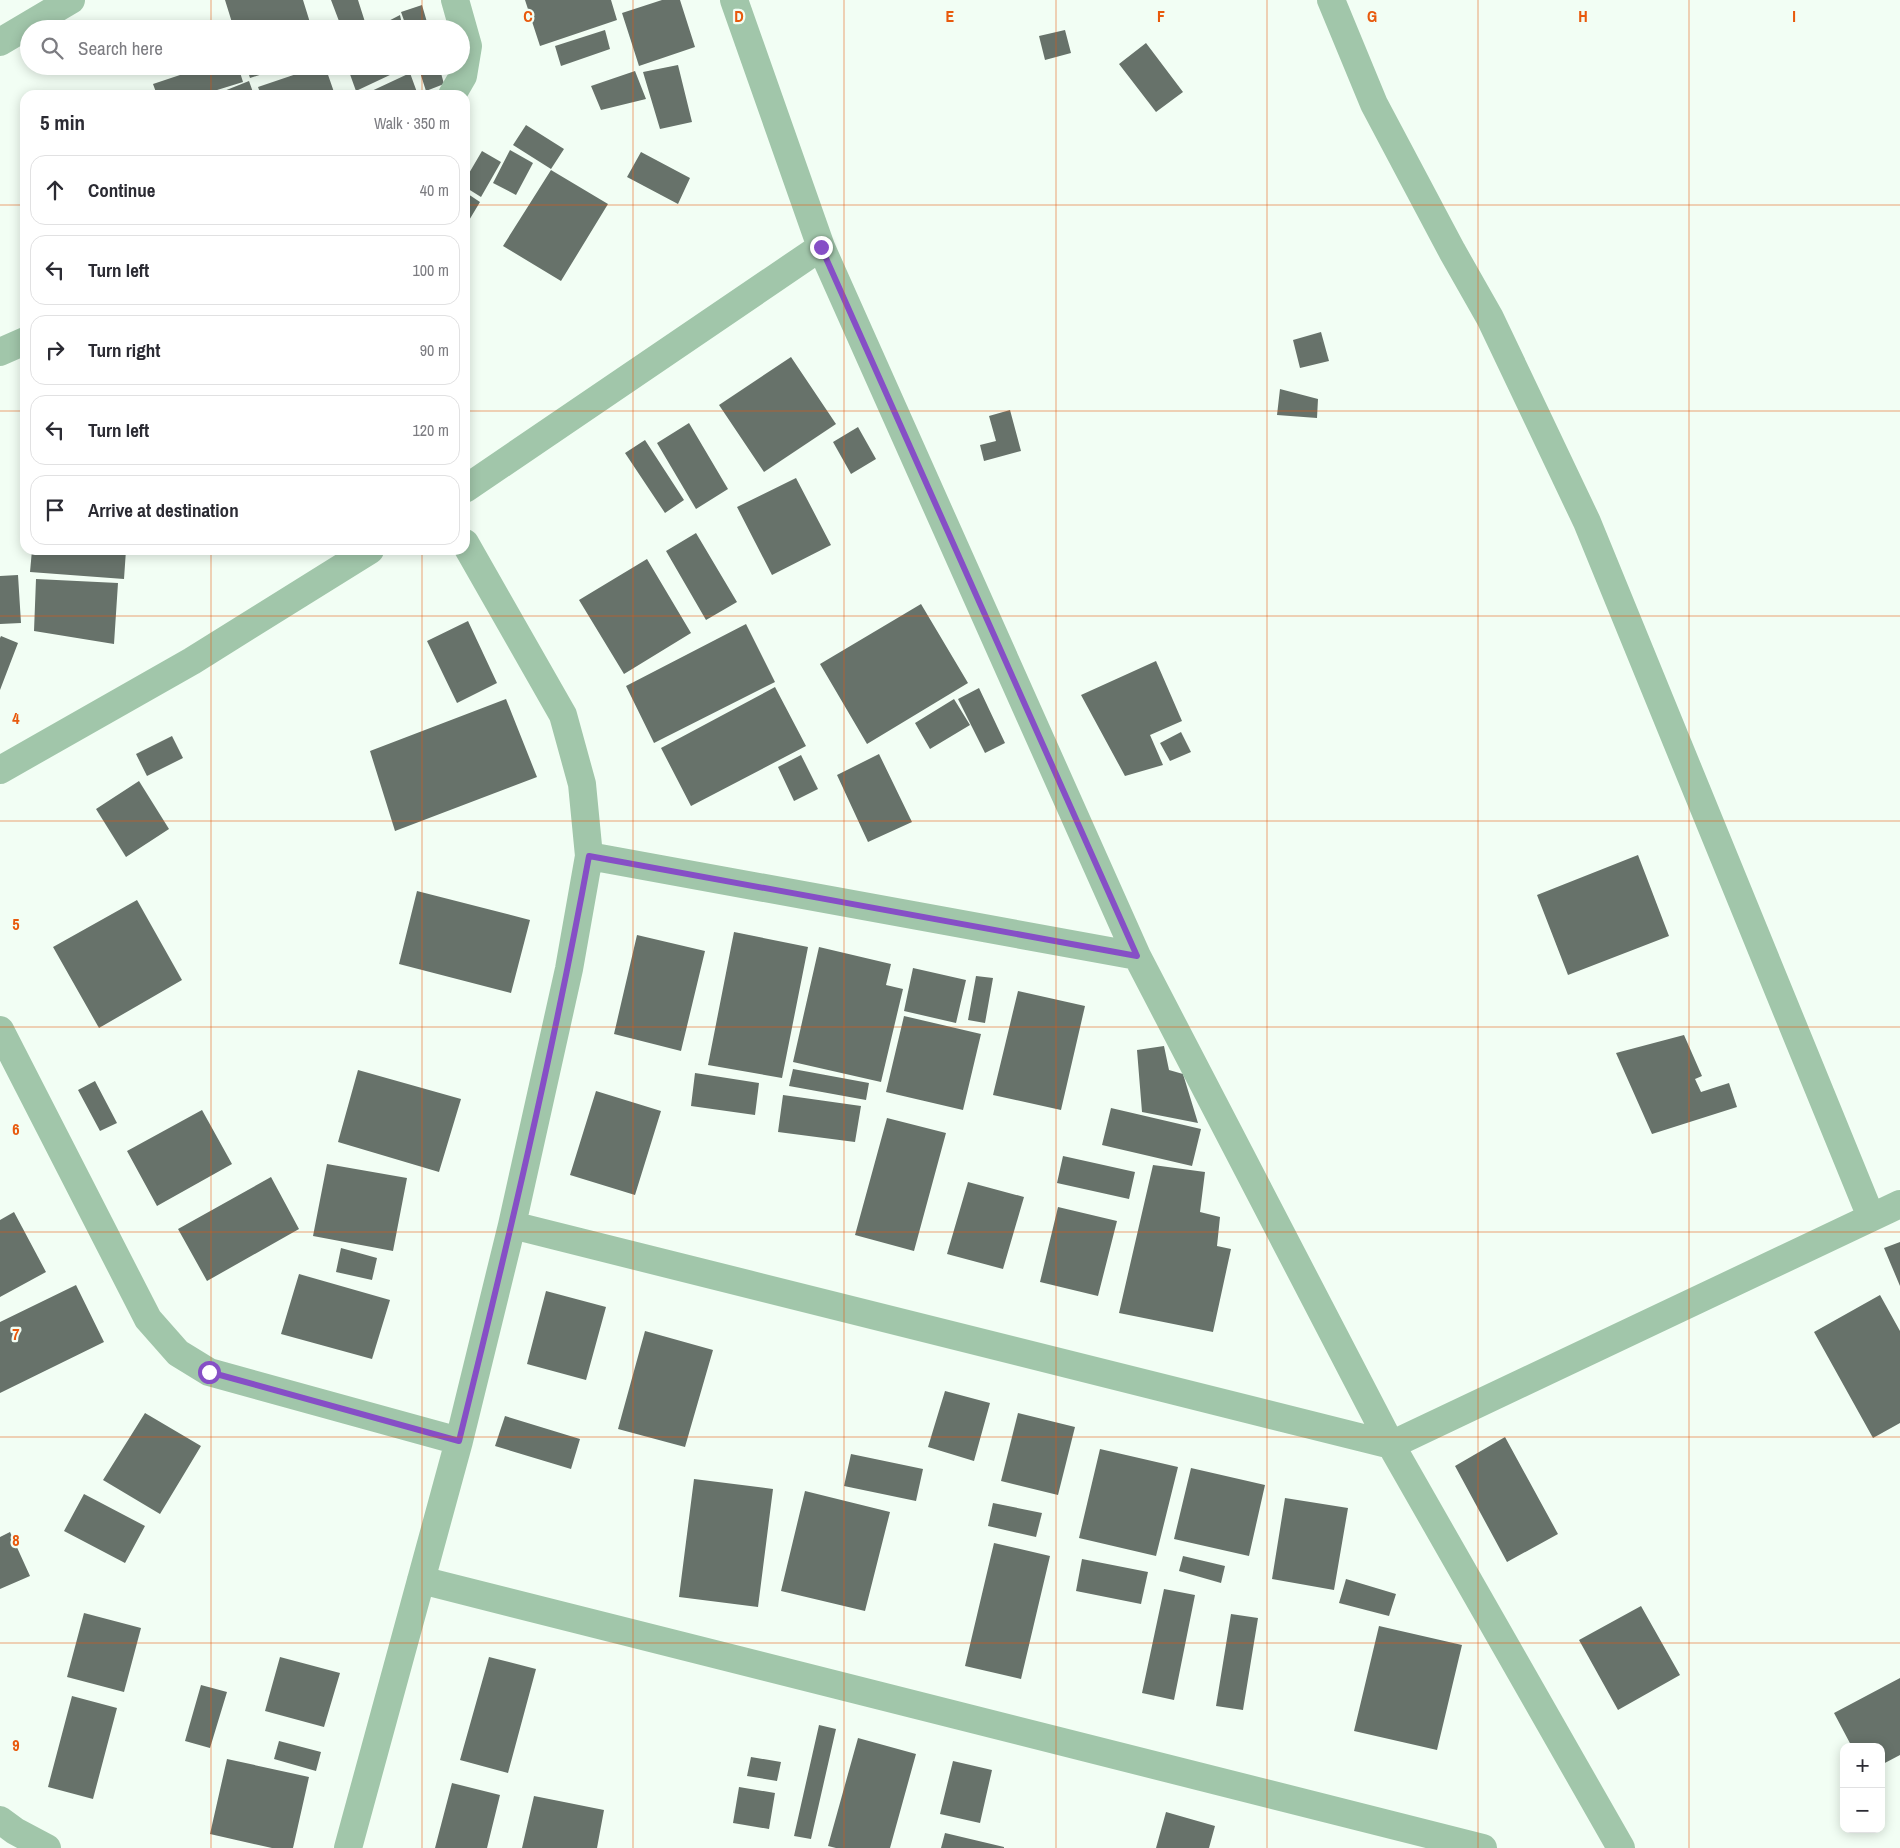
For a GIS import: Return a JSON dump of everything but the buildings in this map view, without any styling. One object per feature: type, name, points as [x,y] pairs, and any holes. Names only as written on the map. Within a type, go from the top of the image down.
[{"type":"street","points":[[37,20],[71,0]]},
{"type":"street","points":[[456,0],[461,20]]},
{"type":"street","points":[[734,0],[821,247],[1137,956],[1391,1445],[1621,1848]]},
{"type":"street","points":[[1331,0],[1374,104],[1490,318],[1587,522],[1871,1217]]},
{"type":"street","points":[[0,42],[20,30]]},
{"type":"street","points":[[455,90],[463,75]]},
{"type":"street","points":[[470,486],[821,247]]},
{"type":"street","points":[[0,352],[20,342]]},
{"type":"street","points":[[348,1848],[459,1441],[512,1225],[569,969],[589,856],[582,784],[563,715],[470,552]]},
{"type":"street","points":[[0,770],[192,662],[362,555]]},
{"type":"street","points":[[589,856],[1137,956]]},
{"type":"street","points":[[0,1030],[148,1320],[178,1353],[209,1372],[459,1441]]},
{"type":"street","points":[[512,1225],[1391,1445],[1900,1204]]},
{"type":"street","points":[[422,1580],[1483,1848]]},
{"type":"street","points":[[0,1820],[15,1831],[47,1848]]},
{"type":"route","points":[[209,1372],[459,1441],[512,1225],[569,969],[589,856],[1137,956],[821,247]]}]
